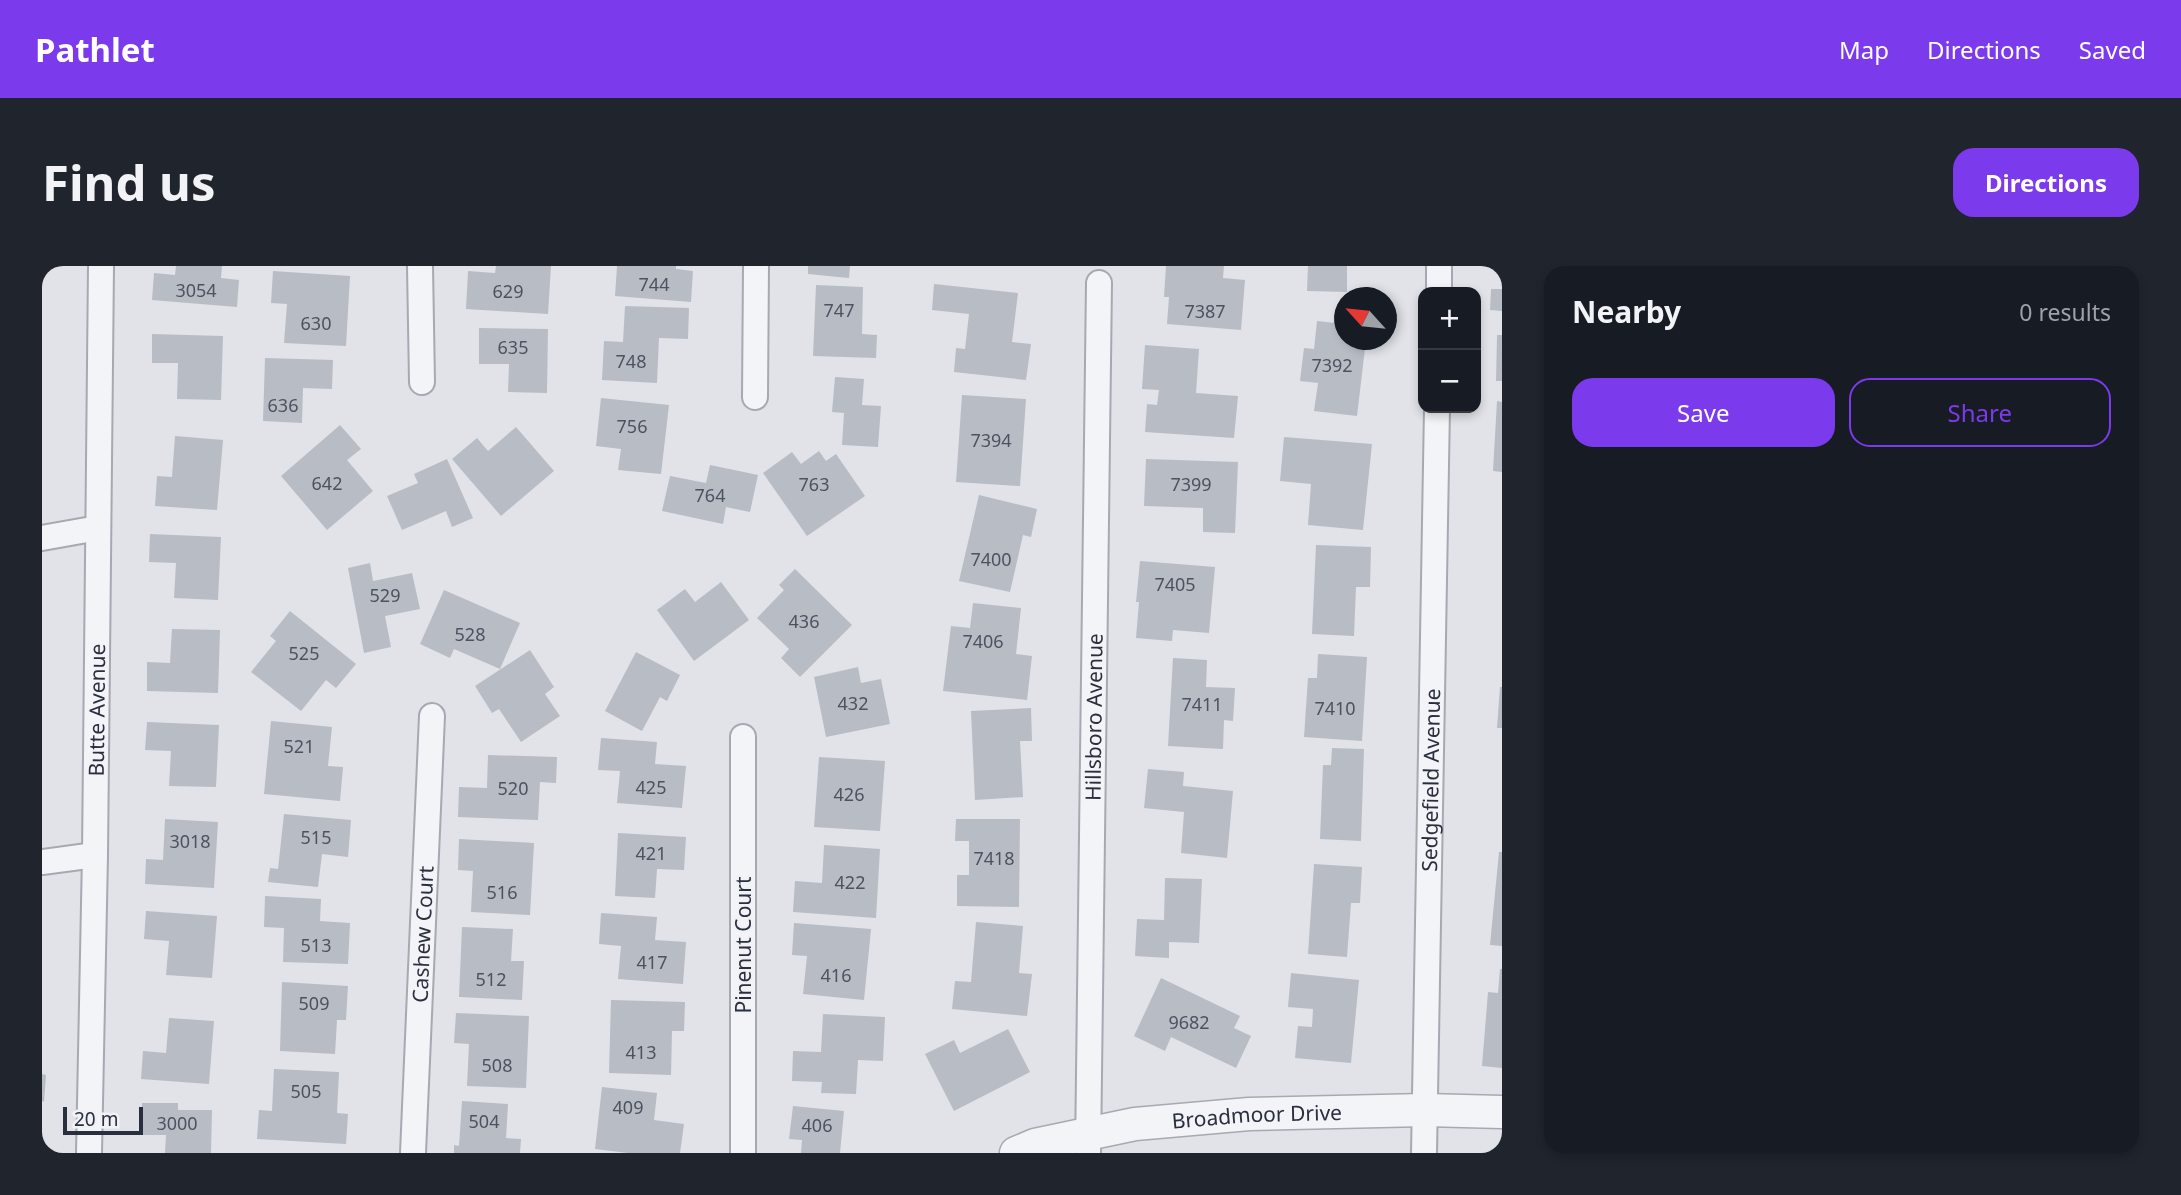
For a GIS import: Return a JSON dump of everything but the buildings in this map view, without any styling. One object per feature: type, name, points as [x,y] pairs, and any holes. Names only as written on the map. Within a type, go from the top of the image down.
[{"type":"street","name":"Butte Avenue","points":[[89,1153],[101,266]]},
{"type":"street","points":[[420,266],[422,382]]},
{"type":"street","points":[[755,397],[756,266]]},
{"type":"street","points":[[1439,266],[1439,287]]},
{"type":"street","name":"Hillsboro Avenue","points":[[1088,1143],[1099,283]]},
{"type":"street","name":"Sedgefield Avenue","points":[[1424,1153],[1437,413]]},
{"type":"street","points":[[42,538],[98,528]]},
{"type":"street","name":"Cashew Court","points":[[412,1153],[432,716]]},
{"type":"street","name":"Pinenut Court","points":[[743,737],[743,1153]]},
{"type":"street","points":[[42,862],[95,855]]},
{"type":"street","name":"Broadmoor Drive","points":[[1016,1153],[1035,1145],[1088,1143],[1135,1124],[1249,1114],[1425,1110],[1502,1112]]}]
